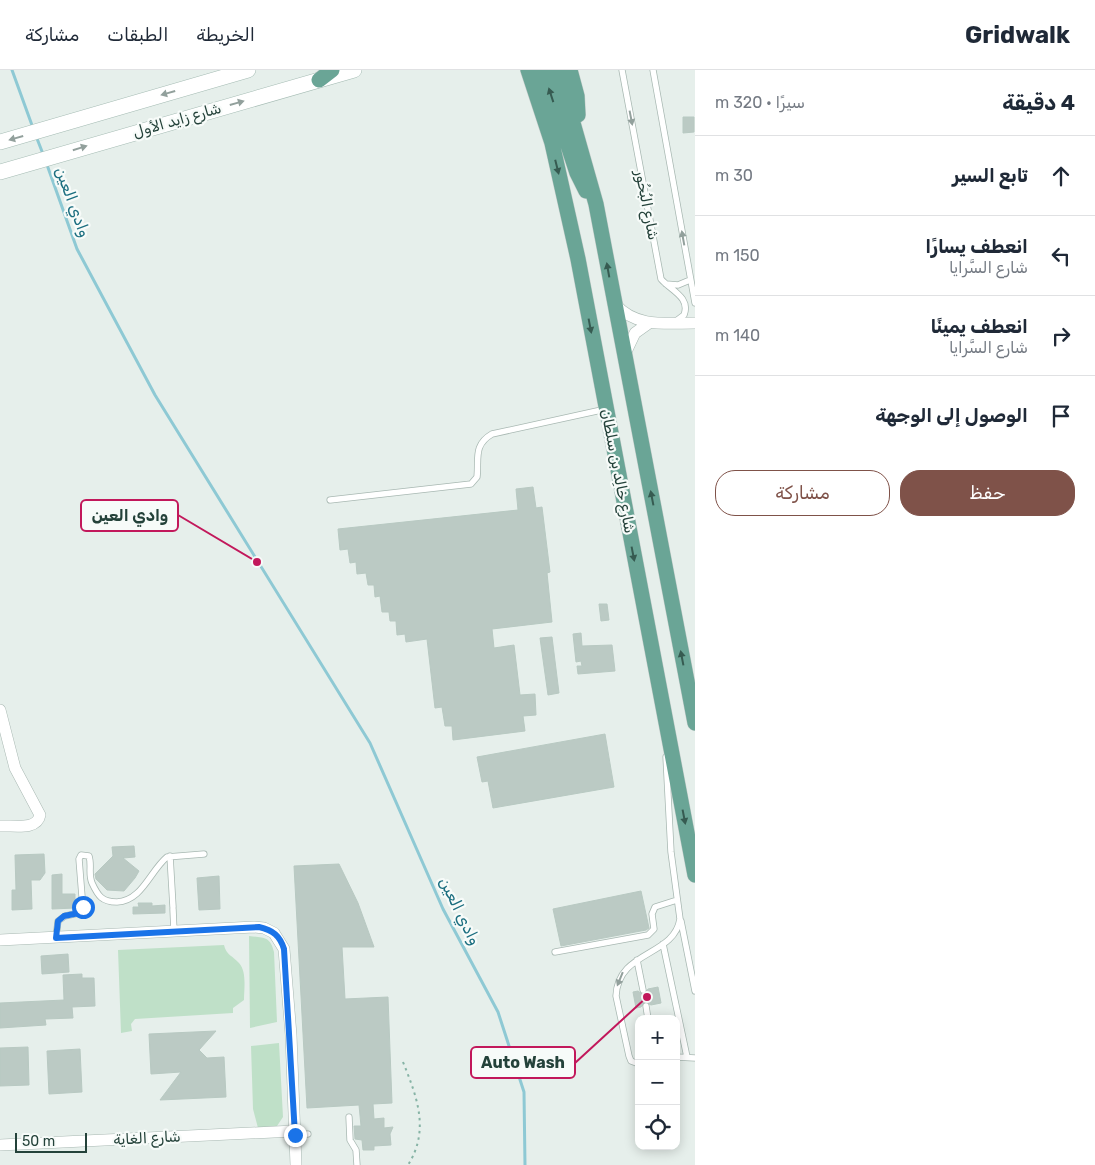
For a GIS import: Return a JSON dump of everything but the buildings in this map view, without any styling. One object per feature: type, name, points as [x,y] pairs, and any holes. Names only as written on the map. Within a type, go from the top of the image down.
[{"type":"main road","name":"شارع زايد الأول","points":[[0,142],[248,70]]},
{"type":"main road","points":[[319,80],[332,70]]},
{"type":"main road","name":"شارع زايد الأول","points":[[0,172],[354,70]]},
{"type":"main road","points":[[517,70],[534,118],[552,143]]},
{"type":"main road","name":"شارع خالِد بن سلطان","points":[[528,70],[552,143],[576,250],[695,875]]},
{"type":"main road","points":[[543,70],[577,173],[588,194],[596,204]]},
{"type":"main road","name":"شارع خالِد بن سلطان","points":[[558,70],[578,134],[596,204],[695,722]]},
{"type":"main road","points":[[570,70],[577,96],[578,134]]},
{"type":"street","points":[[614,304],[626,315],[649,323],[695,323]]},
{"type":"street","points":[[625,356],[630,340],[649,323]]},
{"type":"street","points":[[0,710],[15,768],[40,815],[37,822],[32,825],[0,826]]},
{"type":"street","points":[[0,940],[259,927],[270,930],[279,937],[284,949],[296,1165]]},
{"type":"street","name":"شارع الغاية","points":[[0,1145],[295,1133]]},
{"type":"lane","name":"شارع البُحُور","points":[[622,70],[660,278],[664,283]]},
{"type":"lane","name":"شارع البُحُور","points":[[653,70],[695,303]]},
{"type":"lane","points":[[664,283],[678,285],[690,280]]},
{"type":"lane","points":[[664,283],[680,296],[686,305],[686,312],[682,318],[671,323]]},
{"type":"lane","points":[[330,500],[471,484],[477,477],[476,456],[479,446],[492,434],[606,409]]},
{"type":"lane","points":[[664,715],[671,852],[680,919],[695,991]]},
{"type":"lane","points":[[56,938],[58,921],[64,916],[78,914],[83,909],[79,859],[81,855],[89,856],[92,882],[101,899],[107,902],[124,902],[134,897],[165,859],[170,856],[204,854]]},
{"type":"lane","points":[[170,856],[174,932]]},
{"type":"lane","points":[[555,952],[648,935],[654,929],[652,914],[655,906],[677,900]]},
{"type":"lane","points":[[635,1062],[631,1061],[629,1056],[616,996],[617,987],[624,971],[637,960],[663,944],[676,932],[680,919]]},
{"type":"lane","points":[[663,944],[687,1057]]},
{"type":"lane","points":[[637,960],[643,990]]},
{"type":"lane","points":[[646,1006],[647,1015]]},
{"type":"lane","points":[[680,1057],[695,1058]]},
{"type":"lane","points":[[349,1117],[350,1140],[356,1150],[357,1165]]},
{"type":"lane","points":[[295,1133],[308,1134]]},
{"type":"path","points":[[403,1062],[417,1097],[420,1116],[418,1143],[408,1165]]},
{"type":"green space","points":[[249,936],[268,940],[274,952],[277,1022],[250,1028]]},
{"type":"green space","points":[[224,945],[228,953],[242,967],[244,976],[244,1000],[233,1008],[233,1013],[135,1019],[131,1024],[132,1031],[121,1033],[118,950]]},
{"type":"green space","points":[[279,1043],[283,1117],[277,1126],[258,1128],[253,1109],[251,1046]]},
{"type":"waterway","name":"وادي العين","points":[[12,70],[33,128]]},
{"type":"waterway","name":"وادي العين","points":[[36,136],[43,154]]},
{"type":"waterway","name":"وادي العين","points":[[46,162],[77,249],[155,395],[370,743],[443,909],[498,1012],[524,1092],[525,1165]]},
{"type":"place","name":"وادي العين","points":[[257,562]]},
{"type":"place","name":"Auto Wash","points":[[647,997]]},
{"type":"route","points":[[83,907],[78,914],[64,916],[58,921],[56,938],[259,927],[270,930],[279,937],[284,949],[291,1035],[295,1135]]}]
